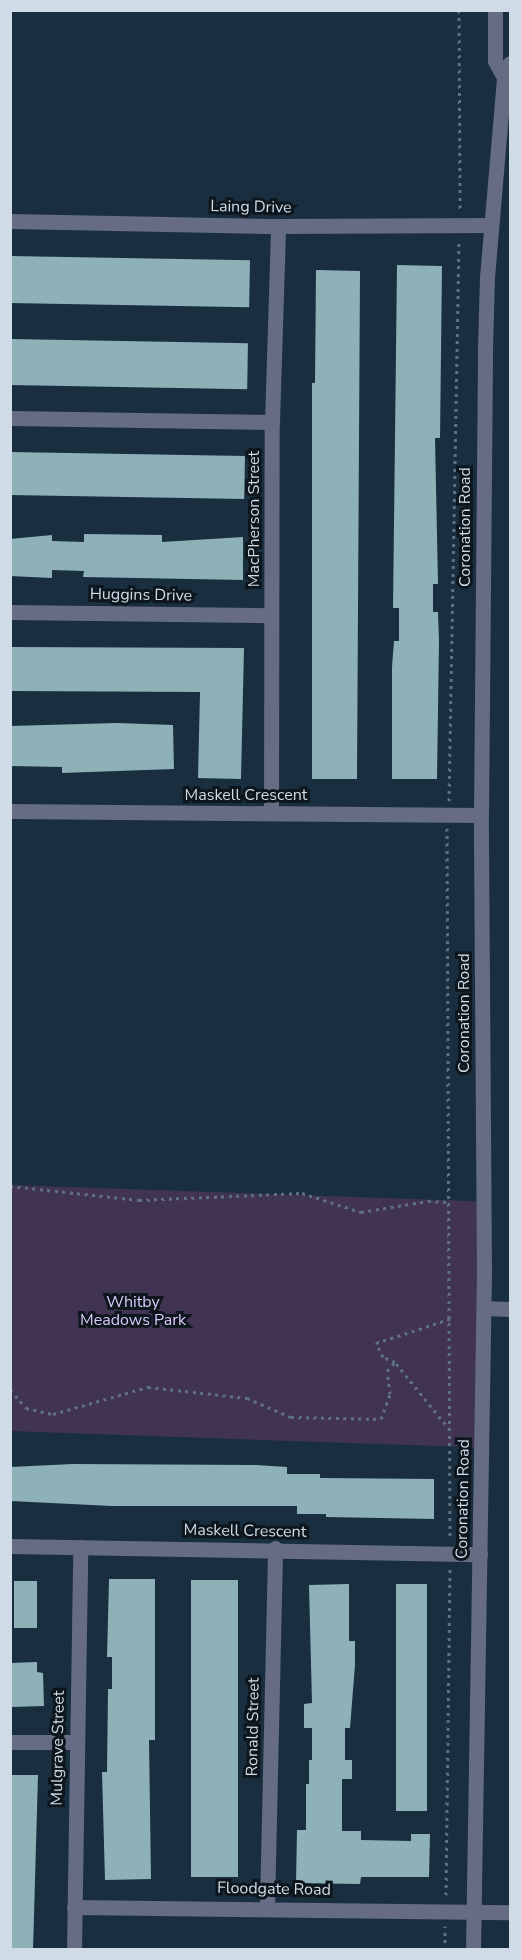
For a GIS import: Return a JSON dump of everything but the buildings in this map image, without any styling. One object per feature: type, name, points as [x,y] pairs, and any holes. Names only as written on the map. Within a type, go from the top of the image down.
[{"type":"street","name":"Coronation Road","points":[[473,1950],[484,1308],[481,815],[485,348],[491,225],[507,70],[495,61],[495,10]]},
{"type":"street","name":"Laing Drive","points":[[10,221],[278,226],[491,225]]},
{"type":"street","name":"MacPherson Street","points":[[271,813],[272,422],[278,226]]},
{"type":"street","points":[[10,418],[272,422]]},
{"type":"street","name":"Huggins Drive","points":[[10,612],[271,615]]},
{"type":"street","name":"Maskell Crescent","points":[[10,811],[481,815]]},
{"type":"street","points":[[484,1308],[510,1309]]},
{"type":"street","name":"Maskell Crescent","points":[[10,1546],[275,1548],[480,1554]]},
{"type":"street","name":"Mulgrave Street","points":[[74,1950],[80,1547]]},
{"type":"street","name":"Ronald Street","points":[[267,1906],[275,1548]]},
{"type":"street","points":[[10,1742],[76,1742]]},
{"type":"street","name":"Floodgate Road","points":[[74,1906],[267,1906],[510,1912]]},
{"type":"path","points":[[459,10],[460,206]]},
{"type":"path","points":[[450,790],[458,259]]},
{"type":"path","points":[[446,837],[450,1531]]},
{"type":"path","points":[[10,1186],[139,1200],[302,1193],[361,1212],[428,1201],[449,1202]]},
{"type":"path","points":[[450,1319],[376,1343],[383,1357],[395,1362],[451,1431]]},
{"type":"path","points":[[10,1390],[26,1408],[52,1414],[148,1387],[236,1396],[291,1417],[381,1419],[390,1394],[387,1371],[395,1362]]},
{"type":"path","points":[[446,1890],[449,1583]]},
{"type":"path","points":[[445,1937],[445,1950]]},
{"type":"green space","name":"Whitby Meadows Park","points":[[11,1185],[484,1202],[475,1447],[10,1431]]}]
